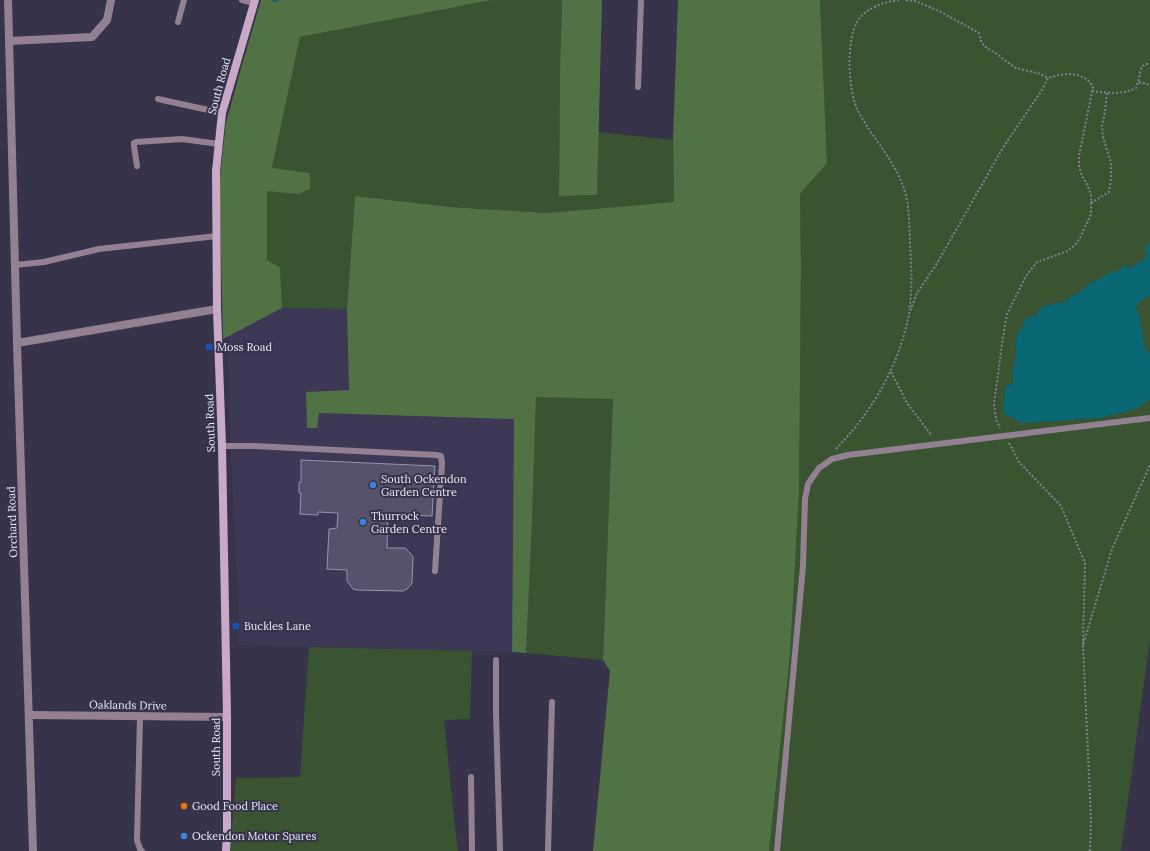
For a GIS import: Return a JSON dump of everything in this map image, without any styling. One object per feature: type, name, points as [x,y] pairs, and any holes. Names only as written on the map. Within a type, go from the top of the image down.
[{"type":"main road","name":"South Road","points":[[226,851],[228,834],[227,717],[216,171],[222,113],[254,2]]},
{"type":"street","name":"Orchard Road","points":[[8,0],[33,851]]},
{"type":"street","points":[[9,41],[92,37],[106,20],[111,0]]},
{"type":"street","points":[[17,343],[218,309]]},
{"type":"street","name":"Oaklands Drive","points":[[29,715],[227,717]]},
{"type":"lane","points":[[178,22],[184,0]]},
{"type":"lane","points":[[242,0],[254,2]]},
{"type":"lane","points":[[638,87],[641,0]]},
{"type":"lane","points":[[158,99],[222,113]]},
{"type":"lane","points":[[137,166],[134,146],[135,143],[182,139],[219,144]]},
{"type":"lane","points":[[15,265],[44,262],[100,249],[217,236]]},
{"type":"lane","points":[[777,851],[803,566],[804,499],[808,484],[819,468],[832,459],[848,455],[1150,418]]},
{"type":"lane","points":[[222,446],[254,449],[441,456],[442,463],[434,571]]},
{"type":"lane","points":[[496,660],[500,851]]},
{"type":"lane","points":[[548,851],[552,702]]},
{"type":"lane","points":[[140,717],[137,840],[142,851]]},
{"type":"lane","points":[[471,777],[472,851]]},
{"type":"path","points":[[899,0],[890,1],[866,12],[858,21],[853,32],[850,69],[852,94],[857,110],[899,175],[908,202],[912,288],[909,314]]},
{"type":"path","points":[[906,0],[915,1],[939,11],[979,33],[984,46],[1016,68],[1040,74],[1048,78],[1076,74],[1090,82],[1092,87],[1079,156],[1079,166],[1091,195],[1091,214],[1076,244],[1068,251],[1037,262],[1026,276],[1007,314],[994,404],[996,419],[1019,462],[1061,506],[1085,563],[1083,645],[1091,819],[1090,851]]},
{"type":"path","points":[[1092,91],[1108,93],[1127,92],[1136,88],[1139,82],[1139,74],[1142,66],[1147,64],[1150,65]]},
{"type":"path","points":[[833,453],[851,434],[880,393],[891,372],[917,293],[936,265],[1004,146],[1042,90],[1048,78]]},
{"type":"path","points":[[1139,82],[1150,85]]},
{"type":"path","points":[[1092,203],[1109,192],[1111,179],[1111,163],[1103,137],[1102,126],[1108,93]]},
{"type":"path","points":[[891,372],[906,403],[928,432],[940,444]]},
{"type":"path","points":[[1083,645],[1112,549],[1150,465]]},
{"type":"shaded area","points":[[261,0],[492,0],[300,37],[272,168],[310,173],[310,189],[298,194],[267,191],[267,260],[280,267],[282,308],[223,339],[220,176],[226,122]]},
{"type":"shaded area","points":[[492,0],[562,0],[559,196],[597,195],[598,132],[673,140],[674,202],[546,213],[451,207],[355,196],[347,309],[282,308],[280,267],[267,261],[267,190],[298,194],[310,173],[272,169],[300,37]]},
{"type":"shaded area","points":[[562,0],[602,0],[597,195],[559,196]]},
{"type":"shaded area","points":[[678,0],[820,0],[827,163],[800,194],[801,266],[799,493],[790,655],[769,851],[593,851],[610,671],[603,660],[613,399],[536,397],[526,653],[512,652],[514,419],[319,413],[317,428],[307,428],[306,392],[349,390],[347,309],[355,196],[451,207],[546,213],[674,202],[673,140]]},
{"type":"shaded area","points":[[820,0],[1150,0],[1150,242],[1145,249],[1148,253],[1143,260],[1130,268],[1124,265],[1121,271],[1112,271],[1106,276],[1094,281],[1076,294],[1069,297],[1067,302],[1044,306],[1039,310],[1036,316],[1028,317],[1023,327],[1018,332],[1015,342],[1016,355],[1012,373],[1013,383],[1005,387],[1003,412],[1022,423],[1101,418],[1138,408],[1150,399],[1150,639],[1121,851],[769,851],[790,655],[799,493],[801,266],[800,194],[827,163]]},
{"type":"shaded area","points":[[1150,242],[1150,296],[1139,303],[1136,309],[1139,314],[1145,348],[1150,354],[1150,399],[1138,408],[1101,418],[1022,423],[1003,413],[1005,387],[1013,383],[1012,373],[1016,355],[1015,342],[1018,332],[1023,327],[1024,321],[1028,317],[1036,316],[1039,310],[1044,306],[1067,302],[1069,297],[1112,271],[1120,271],[1124,265],[1130,268],[1143,260],[1147,253],[1144,249]]},
{"type":"shaded area","points":[[1150,296],[1150,354],[1145,348],[1139,314],[1136,309],[1139,303]]},
{"type":"shaded area","name":"South Ockendon Garden Centre","points":[[282,308],[347,309],[349,391],[306,392],[307,428],[319,413],[514,419],[512,652],[239,645],[238,592],[231,463],[228,336]]},
{"type":"shaded area","points":[[536,397],[613,398],[603,660],[526,653]]},
{"type":"shaded area","points":[[309,647],[472,651],[470,719],[444,720],[458,851],[230,851],[236,778],[300,777]]},
{"type":"building","name":"Thurrock Garden Centre","points":[[301,460],[435,466],[432,516],[388,514],[387,548],[405,548],[413,557],[412,582],[407,589],[403,591],[353,589],[347,581],[347,570],[327,569],[329,529],[337,528],[338,513],[318,512],[318,515],[300,514],[301,493],[299,493],[299,482],[301,482]]},
{"type":"place","name":"Moss Road","points":[[209,347]]},
{"type":"place","name":"South Ockendon Garden Centre","points":[[373,485]]},
{"type":"place","name":"Thurrock Garden Centre","points":[[363,522]]},
{"type":"place","name":"Buckles Lane","points":[[236,626]]},
{"type":"place","name":"Good Food Place","points":[[184,806]]},
{"type":"place","name":"Ockendon Motor Spares","points":[[184,836]]}]
